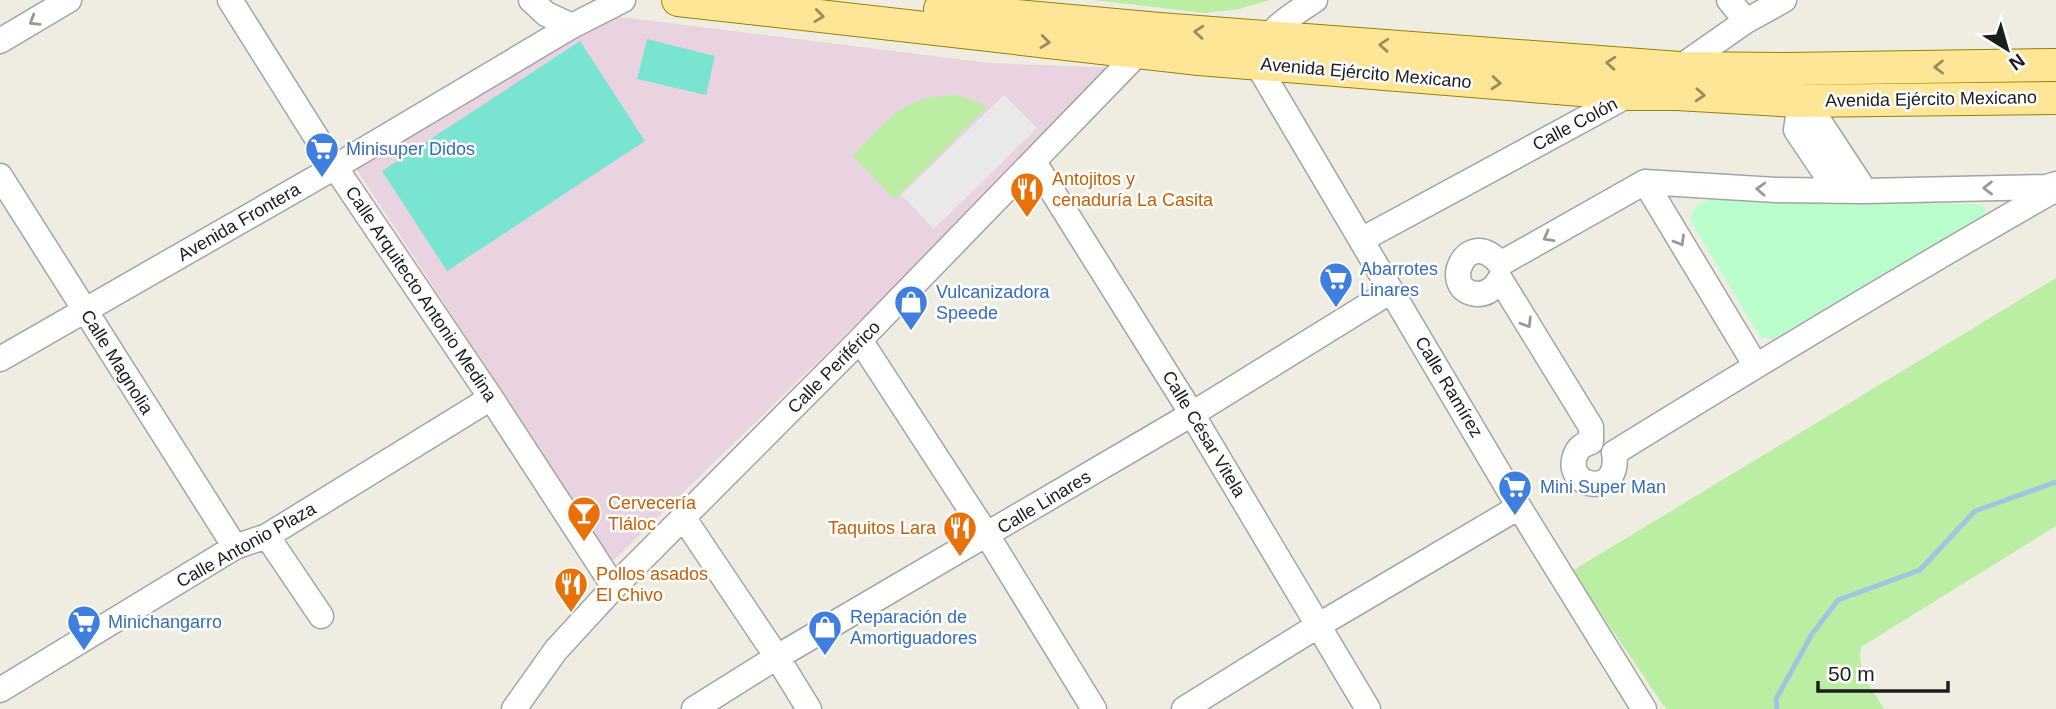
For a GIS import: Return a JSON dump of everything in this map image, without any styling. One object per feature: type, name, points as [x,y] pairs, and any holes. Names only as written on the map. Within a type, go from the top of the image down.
[{"type":"main road","name":"Avenida Ejército Mexicano","points":[[678,0],[1262,50],[1679,68],[2056,65]]},
{"type":"main road","name":"Avenida Ejército Mexicano","points":[[848,0],[1150,41]]},
{"type":"main road","name":"Avenida Ejército Mexicano","points":[[1262,50],[1631,94],[1677,94],[1798,105],[2056,98]]},
{"type":"street","points":[[0,41],[69,0]]},
{"type":"street","name":"Calle Arquitecto Antonio Medina","points":[[230,0],[335,167],[491,398],[614,587]]},
{"type":"street","points":[[538,7],[568,0]]},
{"type":"street","name":"Avenida Frontera","points":[[0,359],[335,167],[572,26],[623,0]]},
{"type":"street","points":[[1262,50],[1287,19],[1315,0]]},
{"type":"street","points":[[1729,0],[1746,21]]},
{"type":"street","name":"Calle Colón","points":[[1361,240],[1679,68],[1746,21],[1784,0]]},
{"type":"street","points":[[538,7],[572,26]]},
{"type":"street","name":"Calle Periférico","points":[[518,706],[556,650],[614,587],[860,340],[1150,41]]},
{"type":"street","name":"Calle Ramírez","points":[[1262,50],[1361,240],[1519,507],[1644,709]]},
{"type":"street","points":[[1786,69],[1798,105],[1796,130],[1837,191]]},
{"type":"street","points":[[1798,105],[1821,124],[1865,191]]},
{"type":"street","name":"Calle César Vitela","points":[[1034,162],[1192,414],[1368,709]]},
{"type":"street","name":"Calle Magnolia","points":[[0,176],[235,547]]},
{"type":"street","points":[[1645,182],[1756,366]]},
{"type":"street","points":[[2056,184],[2048,187],[1837,191],[1645,182],[1500,264],[1492,255],[1478,251],[1468,254],[1458,268],[1461,285],[1468,291],[1479,294],[1490,291],[1500,279],[1591,427],[1591,442],[1578,449],[1573,463],[1575,473],[1588,484],[1605,481],[1613,474],[1616,465],[1614,453],[2001,220],[2049,192],[2056,191]]},
{"type":"street","name":"Calle Linares","points":[[694,709],[777,657],[1192,414],[1391,291]]},
{"type":"street","points":[[860,340],[987,536],[1094,709]]},
{"type":"street","name":"Calle Antonio Plaza","points":[[0,690],[235,547],[267,536],[491,398]]},
{"type":"street","points":[[1185,709],[1319,625],[1519,507]]},
{"type":"street","points":[[683,517],[809,709]]},
{"type":"street","points":[[267,536],[321,616]]},
{"type":"shaded area","points":[[613,16],[990,63],[1119,68],[613,561],[355,167]]},
{"type":"shaded area","points":[[647,39],[715,56],[706,95],[637,79]]},
{"type":"shaded area","points":[[580,41],[645,141],[447,271],[382,171]]},
{"type":"shaded area","points":[[1004,95],[1037,128],[934,229],[901,195]]},
{"type":"green space","points":[[1093,0],[1270,0],[1239,9],[1206,13]]},
{"type":"green space","points":[[2056,76],[2056,83],[1884,85],[1883,82]]},
{"type":"green space","points":[[957,95],[985,105],[985,109],[894,199],[853,156],[887,121],[909,105],[938,96]]},
{"type":"green space","points":[[1711,199],[1977,204],[1983,205],[1986,211],[1984,215],[1774,339],[1761,337],[1755,329],[1692,223],[1690,216],[1697,205]]},
{"type":"green space","points":[[2056,278],[2056,526],[1861,647],[1863,672],[1884,709],[1666,709],[1572,571]]},
{"type":"waterway","points":[[1777,709],[1776,699],[1812,634],[1838,600],[1920,570],[1975,511],[2056,482]]},
{"type":"place","name":"Minisuper Didos","points":[[322,179]]},
{"type":"place","name":"Antojitos y cenaduría La Casita","points":[[1027,219]]},
{"type":"place","name":"Abarrotes Linares","points":[[1336,309]]},
{"type":"place","name":"Vulcanizadora Speede","points":[[911,332]]},
{"type":"place","name":"Mini Super Man","points":[[1515,517]]},
{"type":"place","name":"Cervecería Tláloc","points":[[584,543]]},
{"type":"place","name":"Taquitos Lara","points":[[960,558]]},
{"type":"place","name":"Pollos asados El Chivo","points":[[571,614]]},
{"type":"place","name":"Minichangarro","points":[[84,652]]},
{"type":"place","name":"Reparación de Amortiguadores","points":[[825,657]]}]
